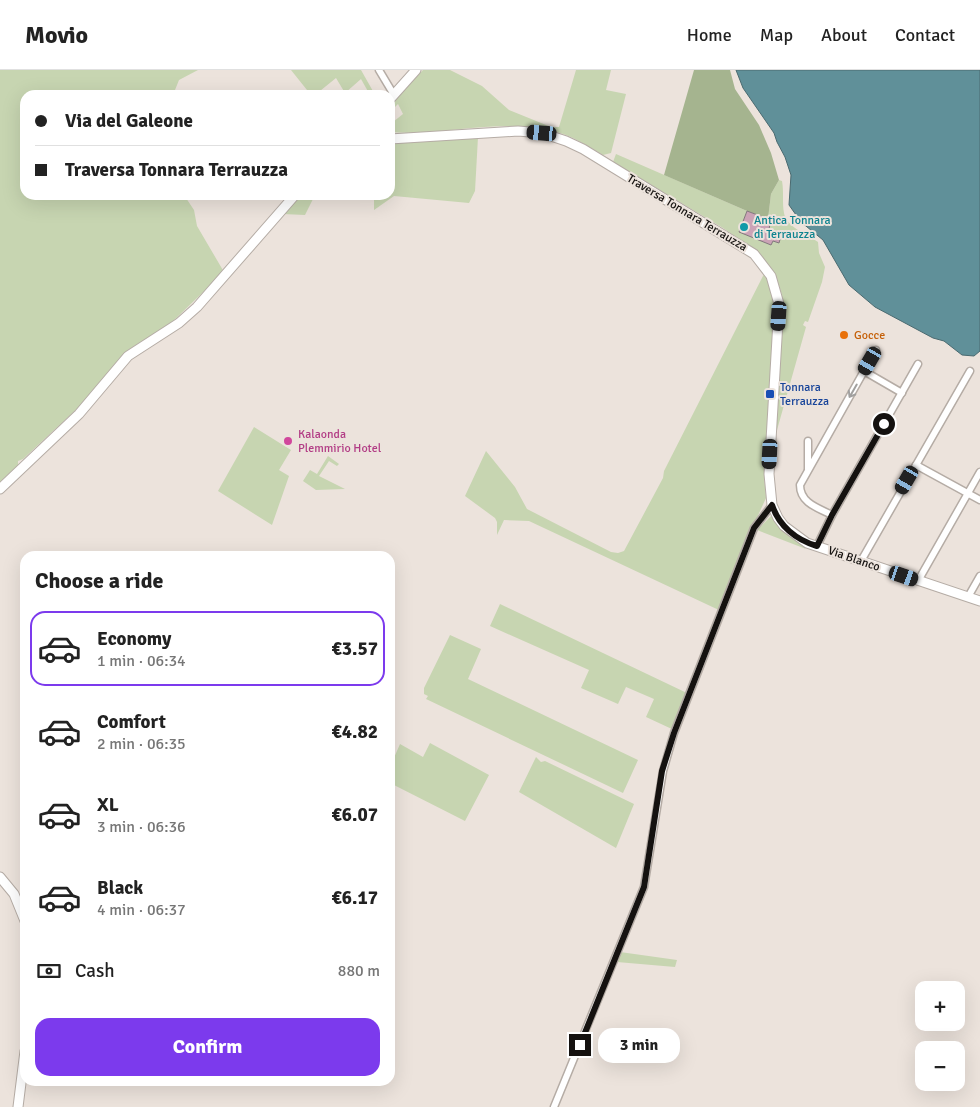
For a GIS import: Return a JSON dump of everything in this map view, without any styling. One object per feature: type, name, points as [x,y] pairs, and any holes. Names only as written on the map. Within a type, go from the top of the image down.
[{"type":"street","points":[[379,70],[389,90]]},
{"type":"street","points":[[395,94],[416,70]]},
{"type":"street","name":"Traversa Tonnara Terrauzza","points":[[416,137],[518,131],[542,133],[566,141],[583,149],[754,254],[771,276],[778,293],[779,304],[769,474],[772,505]]},
{"type":"street","points":[[395,135],[416,137]]},
{"type":"street","points":[[395,139],[416,137]]},
{"type":"street","points":[[0,490],[79,414],[128,356],[178,323],[197,307],[291,200]]},
{"type":"street","points":[[832,515],[808,502],[802,495],[800,485],[876,350]]},
{"type":"street","points":[[817,546],[832,515],[918,364]]},
{"type":"street","points":[[864,371],[902,393]]},
{"type":"street","points":[[861,561],[970,371]]},
{"type":"street","points":[[808,441],[808,470]]},
{"type":"street","points":[[916,464],[980,500]]},
{"type":"street","points":[[918,581],[980,472]]},
{"type":"street","points":[[554,1107],[644,887],[662,771],[674,733],[754,528],[772,505]]},
{"type":"street","name":"Via Blanco","points":[[772,505],[778,518],[792,534],[807,543],[980,602]]},
{"type":"street","points":[[968,597],[980,576]]},
{"type":"street","points":[[0,877],[14,894],[20,909]]},
{"type":"street","points":[[18,1107],[21,1086]]},
{"type":"green space","points":[[0,70],[198,70],[179,80],[175,90],[20,90],[20,200],[187,200],[194,210],[197,226],[224,272],[171,323],[128,350],[82,404],[23,459],[18,461],[18,465],[0,482]]},
{"type":"green space","points":[[291,70],[361,70],[372,90],[367,90],[361,79],[348,90],[343,90],[336,78],[321,90],[307,90]]},
{"type":"green space","points":[[423,70],[450,70],[482,86],[509,110],[551,127],[559,127],[576,70],[611,70],[606,90],[626,94],[611,153],[603,155],[573,138],[551,130],[529,127],[506,126],[413,133],[395,132],[395,120],[403,114],[398,104],[395,107],[395,100]]},
{"type":"green space","points":[[694,70],[730,70],[735,89],[759,125],[771,153],[779,180],[771,194],[768,219],[664,175]]},
{"type":"green space","points":[[478,137],[475,191],[469,203],[395,196],[395,142]]},
{"type":"green space","points":[[616,154],[747,211],[739,232],[771,245],[773,241],[779,243],[781,236],[769,229],[771,220],[768,219],[771,194],[779,180],[782,181],[783,209],[786,218],[798,230],[818,242],[819,253],[825,267],[822,282],[808,322],[805,321],[803,325],[806,327],[777,430],[775,429],[783,312],[782,295],[776,276],[756,251],[723,228],[613,162]]},
{"type":"green space","points":[[296,200],[312,200],[305,215],[283,214]]},
{"type":"green space","points":[[374,200],[388,200],[374,210]]},
{"type":"green space","points":[[765,272],[774,302],[775,315],[764,476],[766,498],[750,533],[721,611],[529,521],[504,520],[497,535],[497,522],[495,518],[465,496],[486,451],[515,487],[527,509],[611,552],[618,553],[624,551],[663,478],[664,471]]},
{"type":"green space","points":[[254,427],[291,450],[279,470],[289,476],[272,525],[218,491]]},
{"type":"green space","points":[[328,456],[339,464],[337,466],[329,461],[319,476],[345,489],[316,490],[303,481],[310,470],[317,474]]},
{"type":"green space","points":[[771,516],[783,531],[806,549],[757,530]]},
{"type":"green space","points":[[500,604],[689,694],[674,730],[646,717],[654,699],[626,687],[618,704],[581,688],[589,670],[490,626]]},
{"type":"green space","points":[[450,635],[481,649],[468,679],[638,760],[623,793],[426,699],[428,696],[424,694],[424,688]]},
{"type":"green space","points":[[430,743],[489,775],[465,821],[395,786],[395,756],[400,744],[423,757]]},
{"type":"green space","points":[[536,757],[541,762],[545,761],[634,804],[616,848],[519,792]]},
{"type":"green space","points":[[620,952],[677,960],[675,967],[617,962]]},
{"type":"water","points":[[736,70],[980,70],[980,351],[974,356],[962,355],[944,341],[933,338],[875,307],[849,285],[823,240],[801,222],[789,205],[791,175],[785,157],[774,133],[743,88]]},
{"type":"building","name":"Antica Tonnara di Terrauzza","points":[[747,211],[771,220],[769,229],[781,236],[779,243],[773,241],[771,245],[739,232]]},
{"type":"place","name":"Antica Tonnara di Terrauzza","points":[[744,227]]},
{"type":"place","name":"Gocce","points":[[844,335]]},
{"type":"place","name":"Tonnara Terrauzza","points":[[770,394]]},
{"type":"place","name":"Kalaonda Plemmirio Hotel","points":[[288,441]]},
{"type":"route","points":[[580,1045],[644,887],[662,771],[674,733],[754,528],[772,505],[774,513],[792,534],[807,543],[817,546],[832,515],[884,424]]}]
